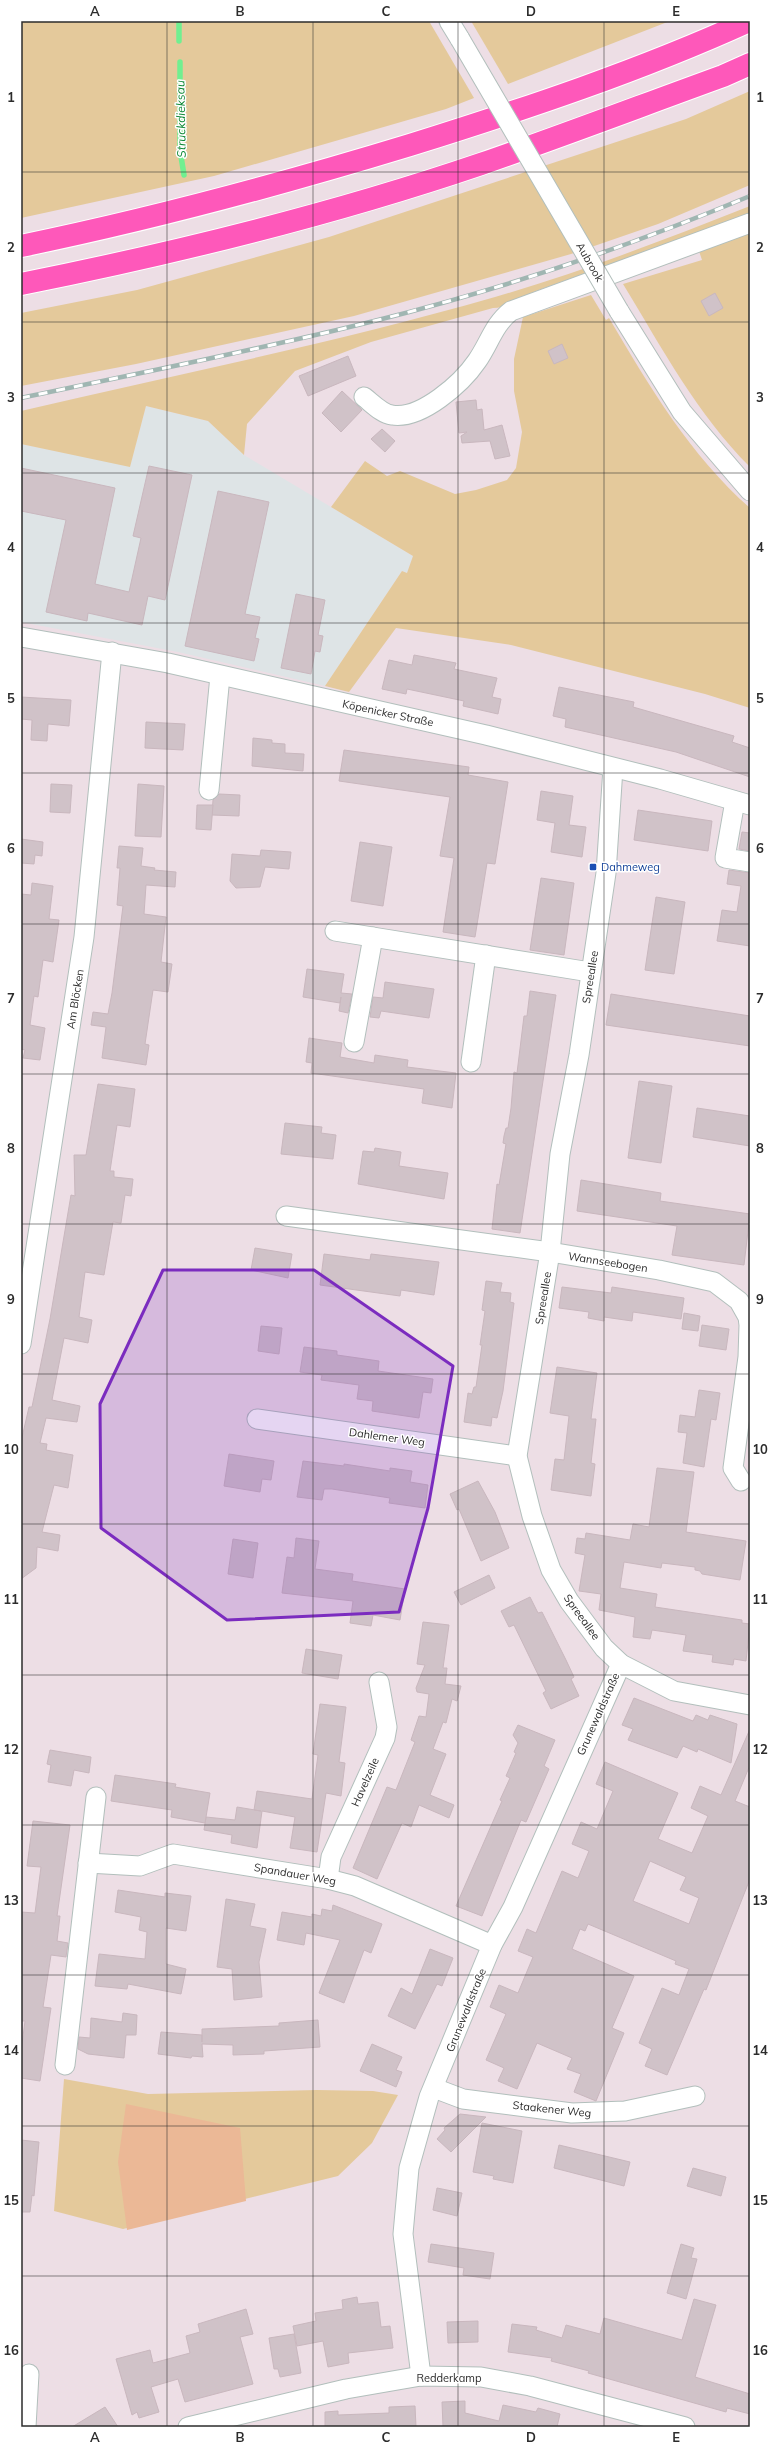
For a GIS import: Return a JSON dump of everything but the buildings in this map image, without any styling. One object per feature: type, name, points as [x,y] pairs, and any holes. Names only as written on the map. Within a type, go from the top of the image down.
[{"type":"highway","points":[[21,246],[104,229],[322,172],[441,135],[605,80],[702,42],[749,21]]},
{"type":"highway","points":[[21,284],[122,264],[306,217],[480,164],[724,76],[750,64]]},
{"type":"street","name":"Aubrook","points":[[449,21],[618,311],[682,412],[750,491]]},
{"type":"street","points":[[364,397],[383,411],[392,415],[420,409],[433,402],[461,381],[478,360],[497,325],[511,311],[750,224]]},
{"type":"street","name":"Köpenicker Straße","points":[[21,637],[112,652],[501,738],[742,803]]},
{"type":"street","name":"Am Blöcken","points":[[21,1344],[84,937],[112,652]]},
{"type":"street","points":[[209,790],[220,676]]},
{"type":"street","name":"Spreeallee","points":[[613,768],[606,873],[578,1055],[560,1154],[550,1252],[517,1456],[532,1516],[551,1570],[584,1623],[620,1664],[674,1692],[750,1705]]},
{"type":"street","points":[[742,803],[724,858],[750,862]]},
{"type":"street","points":[[334,931],[590,972]]},
{"type":"street","points":[[354,1042],[373,937]]},
{"type":"street","points":[[471,1062],[486,955]]},
{"type":"street","name":"Wannseebogen","points":[[286,1216],[550,1252],[709,1280],[727,1290],[739,1301],[748,1317],[750,1335],[733,1468],[741,1481]]},
{"type":"street","name":"Dahlemer Weg","points":[[257,1418],[517,1456]]},
{"type":"street","name":"Grunewaldstraße","points":[[421,2376],[403,2234],[409,2168],[434,2088],[492,1944],[513,1907],[620,1664]]},
{"type":"street","name":"Havelzeile","points":[[328,1879],[331,1857],[385,1738],[387,1727],[378,1682]]},
{"type":"street","points":[[65,2065],[96,1797]]},
{"type":"street","name":"Spandauer Weg","points":[[88,1863],[140,1866],[173,1854],[328,1879],[355,1886],[492,1944]]},
{"type":"street","name":"Staakener Weg","points":[[434,2088],[463,2099],[572,2113],[625,2111],[695,2096]]},
{"type":"street","points":[[26,2427],[29,2374]]},
{"type":"street","name":"Redderkamp","points":[[188,2427],[346,2389],[421,2376],[481,2377],[530,2386],[685,2427]]},
{"type":"highlighted area","points":[[163,1270],[314,1270],[453,1366],[428,1508],[399,1612],[227,1620],[101,1528],[100,1404]]},
{"type":"shaded area","points":[[21,21],[429,21],[474,98],[446,109],[214,176],[21,218]]},
{"type":"shaded area","points":[[471,21],[670,21],[508,84]]},
{"type":"shaded area","points":[[750,91],[750,185],[658,224],[571,254],[354,316],[136,364],[21,386],[21,313],[137,290],[329,237],[686,119]]},
{"type":"shaded area","points":[[750,206],[750,214],[536,291],[515,302],[499,308],[493,308],[371,342],[295,371],[247,424],[244,455],[208,421],[146,406],[130,467],[21,444],[21,411],[377,329],[495,297],[592,266]]},
{"type":"shaded area","points":[[750,230],[750,467],[713,425],[681,380],[623,284],[702,260],[698,248]]},
{"type":"shaded area","points":[[591,295],[606,320],[609,318],[639,369],[672,419],[708,466],[750,508],[750,708],[705,694],[511,645],[396,628],[349,692],[325,686],[402,571],[407,573],[413,556],[331,507],[365,461],[387,476],[400,471],[455,494],[476,490],[507,480],[516,468],[522,432],[514,391],[514,359],[523,317]]},
{"type":"shaded area","points":[[146,406],[208,421],[244,455],[413,556],[407,573],[402,571],[325,686],[178,652],[21,622],[21,444],[130,466]]},
{"type":"shaded area","points":[[64,2079],[148,2094],[317,2090],[373,2091],[398,2095],[372,2143],[338,2176],[123,2229],[54,2211]]},
{"type":"shaded area","points":[[126,2104],[240,2128],[246,2201],[127,2230],[118,2162]]},
{"type":"waterway","name":"Struckdieksau","points":[[179,21],[179,41]]},
{"type":"waterway","name":"Struckdieksau","points":[[180,62],[180,150],[184,175]]},
{"type":"railway","points":[[21,398],[286,342],[422,309],[517,281],[611,250],[750,196]]},
{"type":"place","name":"Dahmeweg","points":[[593,867]]}]
